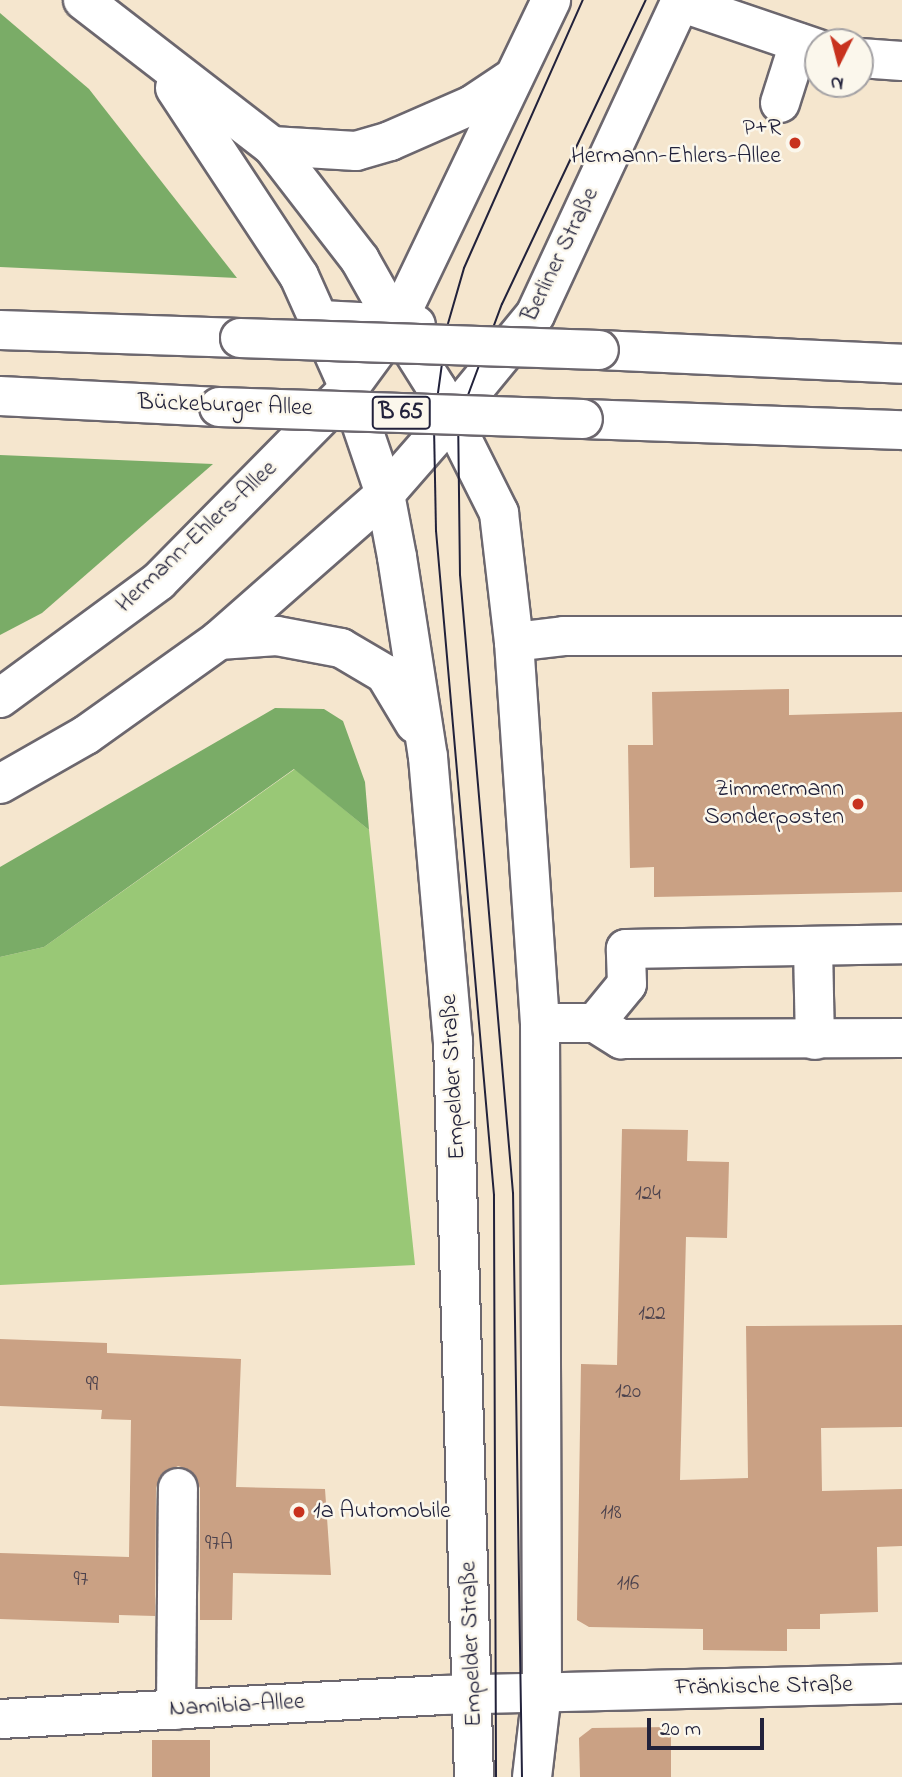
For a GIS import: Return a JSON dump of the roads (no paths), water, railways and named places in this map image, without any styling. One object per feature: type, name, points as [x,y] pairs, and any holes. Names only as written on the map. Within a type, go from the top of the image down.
[{"type":"main road","points":[[83,0],[272,146],[360,260],[452,418],[499,513],[514,642],[540,1023],[542,1692],[532,1777]]},
{"type":"main road","points":[[349,388],[396,324],[551,0]]},
{"type":"main road","points":[[680,1],[804,44]]},
{"type":"main road","name":"Berliner Straße","points":[[452,418],[523,332],[680,1]]},
{"type":"main road","name":"Empelder Straße","points":[[144,46],[224,152],[321,320],[349,388],[385,494],[428,757],[453,1041],[475,1694],[474,1777]]},
{"type":"main road","points":[[780,103],[804,56]]},
{"type":"main road","points":[[874,59],[902,61]]},
{"type":"main road","points":[[272,146],[356,151],[441,121],[514,77]]},
{"type":"main road","points":[[321,320],[523,332]]},
{"type":"main road","points":[[0,330],[599,350],[902,364]]},
{"type":"main road","name":"Hermann-Ehlers-Allee","points":[[0,698],[159,580],[349,388]]},
{"type":"main road","name":"Bückeburger Allee","points":[[0,396],[219,407],[902,430]]},
{"type":"main road","points":[[0,784],[86,735],[219,640],[385,494],[452,418]]},
{"type":"main road","points":[[219,640],[277,636],[341,648],[385,674],[408,708],[428,757]]},
{"type":"main road","points":[[514,642],[639,637],[902,636]]},
{"type":"main road","points":[[595,1023],[626,984],[626,948],[902,944]]},
{"type":"main road","points":[[813,947],[815,1040]]},
{"type":"main road","points":[[540,1023],[595,1023],[621,1039],[902,1038]]},
{"type":"main road","points":[[176,1710],[178,1488]]},
{"type":"main road","name":"Fränkische Straße","points":[[475,1694],[902,1684]]},
{"type":"main road","name":"Namibia-Allee","points":[[0,1719],[475,1694]]},
{"type":"tram line","points":[[496,1777],[494,1195],[436,531],[434,422],[447,327],[464,268],[583,0]]},
{"type":"tram line","points":[[522,1777],[513,1193],[460,575],[458,422],[502,304],[646,0]]},
{"type":"place","name":"P+R Hermann-Ehlers-Allee","points":[[795,143]]},
{"type":"place","name":"Zimmermann Sonderposten","points":[[858,804]]},
{"type":"place","name":"1a Automobile","points":[[299,1512]]}]
